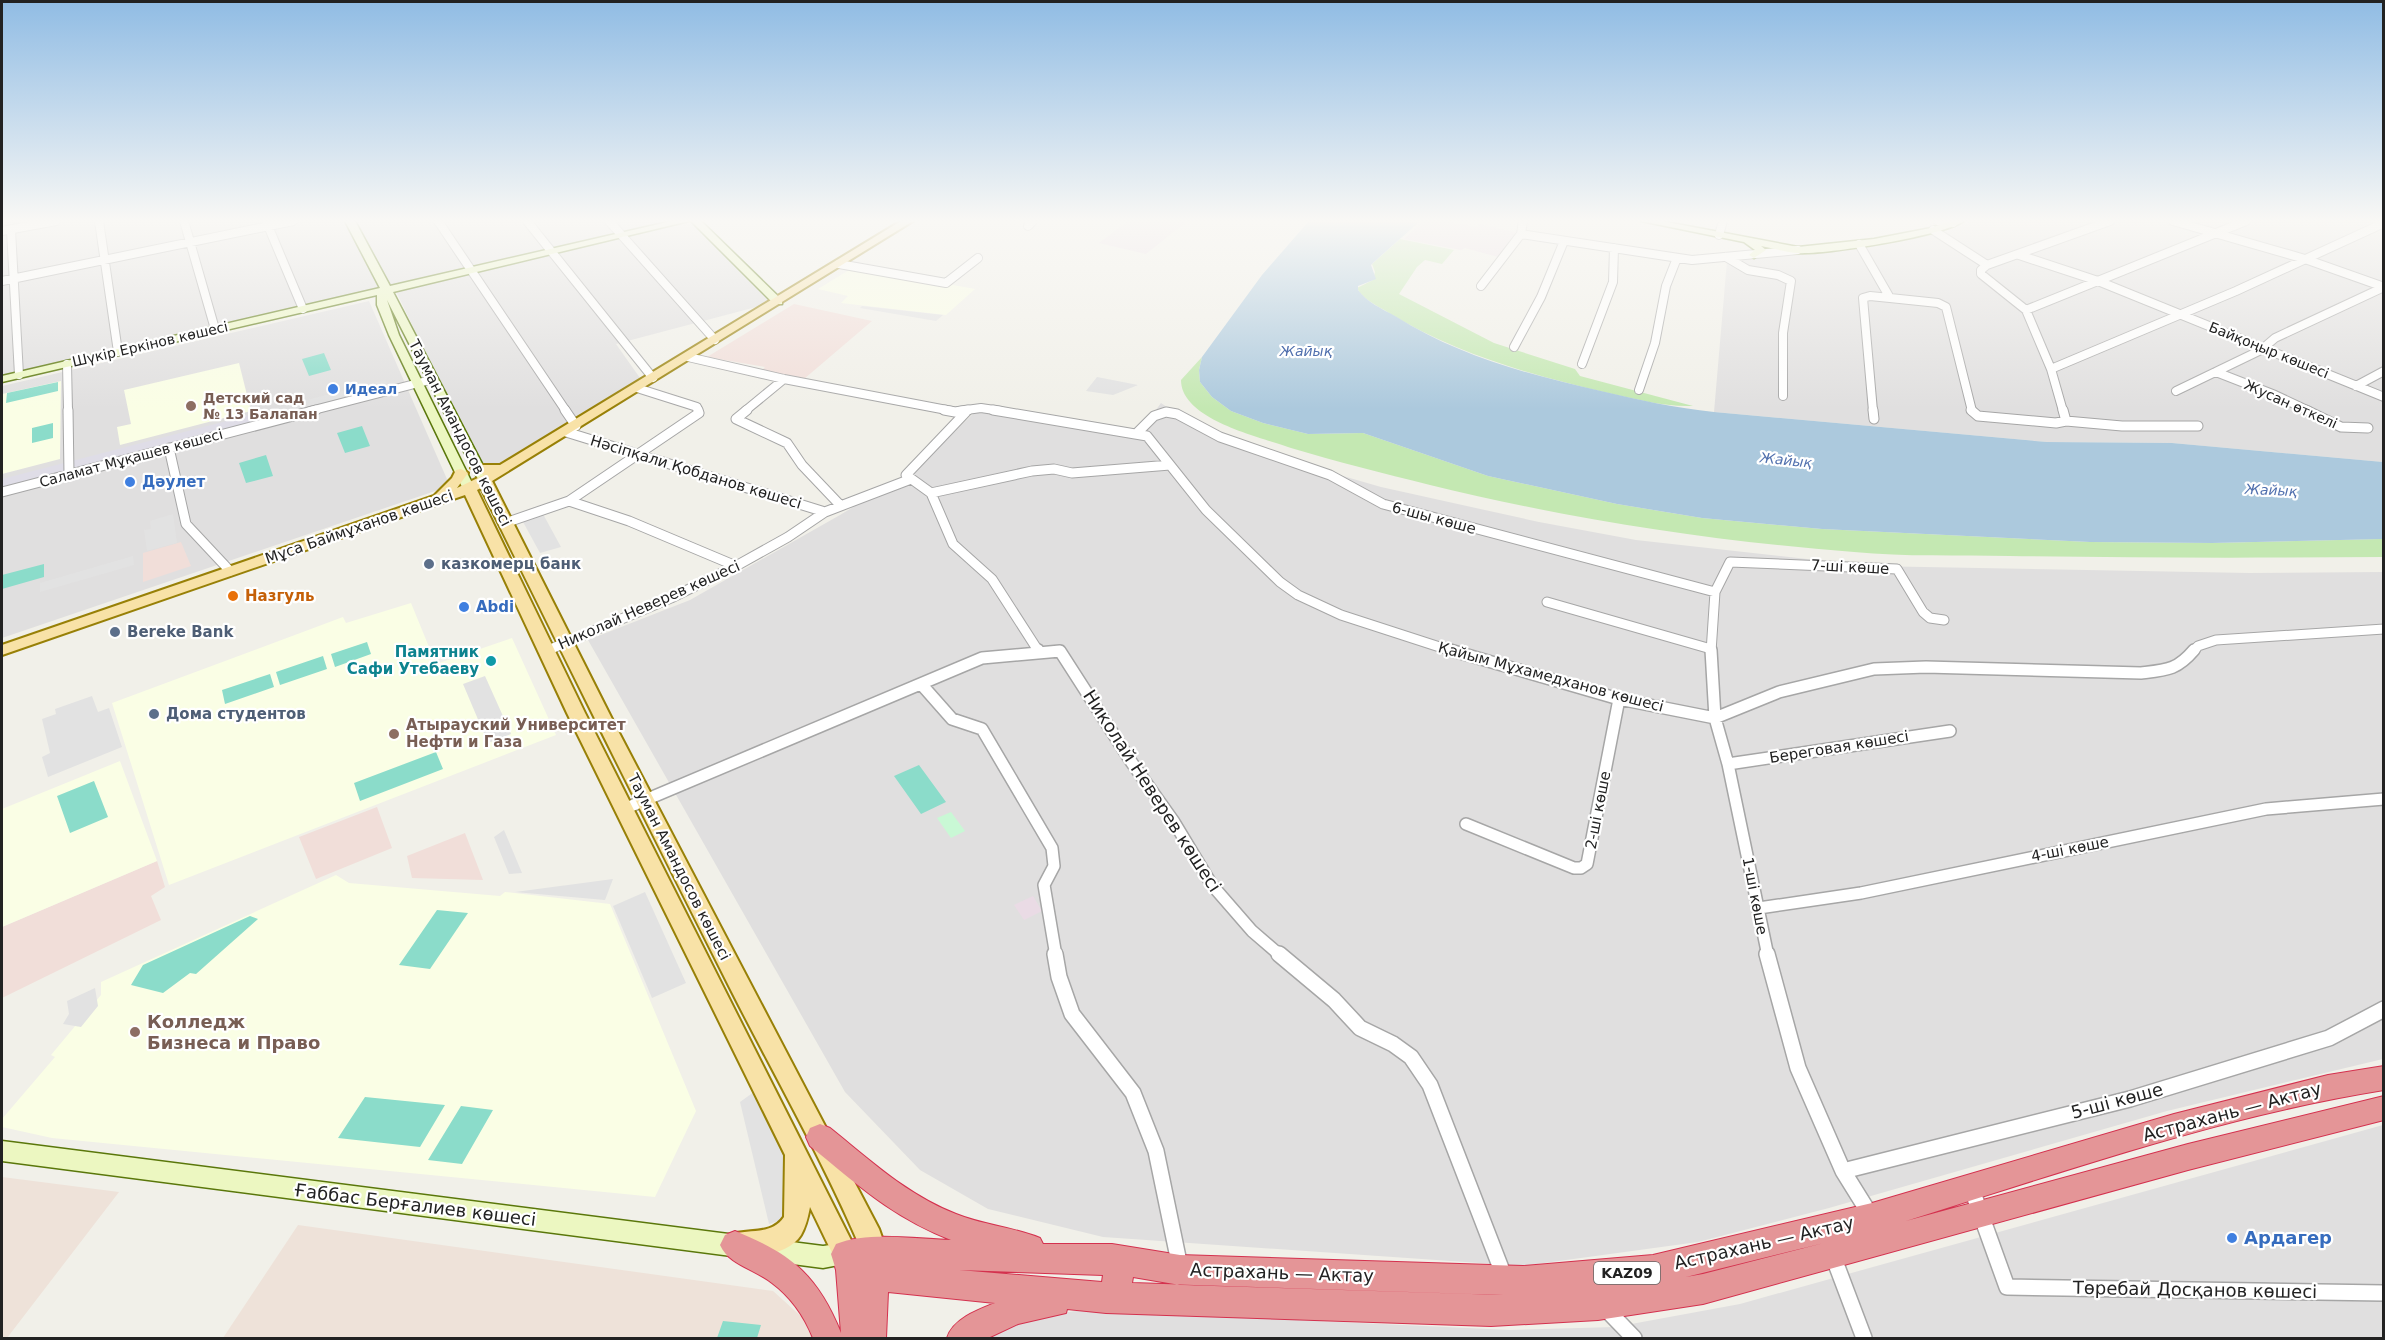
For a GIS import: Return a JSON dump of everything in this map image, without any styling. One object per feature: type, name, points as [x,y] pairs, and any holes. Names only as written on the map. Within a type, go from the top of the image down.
[{"type":"highway","name":"Астрахань — Актау","points":[[1976,1200],[2174,1126],[2328,1087],[2384,1078]]},
{"type":"highway","name":"Астрахань — Актау","points":[[855,1262],[1123,1261],[1180,1270],[1505,1280],[1578,1278],[1653,1269],[1879,1228],[1976,1200],[2211,1151],[2384,1108]]},
{"type":"highway","points":[[820,1137],[877,1185],[912,1208],[961,1230],[1015,1245],[1123,1261],[1117,1278],[1117,1298],[1034,1303],[998,1317],[962,1338]]},
{"type":"highway","name":"Астрахань — Актау","points":[[855,1262],[906,1280],[1117,1298],[1491,1311],[1601,1304],[1703,1289],[1833,1256],[1879,1228]]},
{"type":"highway","points":[[735,1245],[773,1265],[796,1281],[810,1299],[828,1338]]},
{"type":"highway","points":[[855,1262],[857,1338]]},
{"type":"highway","points":[[855,1262],[871,1338]]},
{"type":"main road","points":[[382,284],[384,287],[382,293],[388,303]]},
{"type":"main road","points":[[388,303],[394,291],[409,284]]},
{"type":"main road","name":"Шүкір Еркінов көшесі","points":[[2,379],[303,309],[384,287],[409,284]]},
{"type":"main road","points":[[759,284],[778,302]]},
{"type":"main road","name":"Мұса Баймұханов көшесі","points":[[2,650],[436,500],[473,478],[508,467],[808,284]]},
{"type":"main road","points":[[340,300],[369,297],[388,303]]},
{"type":"main road","name":"Тауман Амандосов көшесі","points":[[388,303],[434,379],[546,651],[795,1151],[855,1262]]},
{"type":"main road","name":"Тауман Амандосов көшесі","points":[[388,303],[394,334],[418,383],[473,478]]},
{"type":"main road","points":[[420,505],[460,500],[485,503],[508,467]]},
{"type":"main road","name":"Тауман Амандосов көшесі","points":[[485,503],[505,523],[760,1026],[820,1137],[870,1237],[855,1262]]},
{"type":"main road","name":"Ғаббас Берғалиев көшесі","points":[[2,1151],[855,1262]]},
{"type":"main road","points":[[735,1245],[773,1240],[785,1234],[794,1224],[799,1213],[795,1151]]},
{"type":"street","points":[[15,284],[19,375]]},
{"type":"street","points":[[109,284],[118,352]]},
{"type":"street","points":[[202,284],[215,329]]},
{"type":"street","points":[[292,284],[303,309]]},
{"type":"street","name":"Нәсіпқали Қобданов көшесі","points":[[478,284],[571,429],[637,454],[825,512]]},
{"type":"street","points":[[577,284],[653,378]]},
{"type":"street","points":[[664,284],[715,340]]},
{"type":"street","points":[[1514,347],[1546,284]]},
{"type":"street","points":[[1582,364],[1612,284]]},
{"type":"street","points":[[1639,390],[1655,343],[1667,284]]},
{"type":"street","points":[[1784,396],[1783,333],[1791,284]]},
{"type":"street","points":[[1882,284],[1890,298]]},
{"type":"street","points":[[1993,284],[2026,310],[2051,369],[2066,421]]},
{"type":"street","points":[[2026,310],[2092,284]]},
{"type":"street","name":"Байқоңыр көшесi","points":[[2104,284],[2384,397]]},
{"type":"street","points":[[2051,369],[2250,284]]},
{"type":"street","points":[[2176,391],[2264,347],[2275,338],[2384,287]]},
{"type":"street","points":[[1874,419],[1863,298],[1870,296],[1938,303],[1946,307],[1972,412],[1986,418],[2122,426],[2198,426]]},
{"type":"street","points":[[688,357],[784,379],[955,412],[981,408],[1137,433]]},
{"type":"street","points":[[67,364],[69,474]]},
{"type":"street","points":[[2356,386],[2384,371]]},
{"type":"street","name":"Жусан өткелі","points":[[2216,372],[2275,395],[2341,427],[2368,428]]},
{"type":"street","name":"Саламат Мұқашев көшесі","points":[[2,492],[434,379]]},
{"type":"street","points":[[784,379],[735,419],[787,443],[802,465],[840,505]]},
{"type":"street","points":[[505,523],[569,501],[699,412],[698,407],[637,388]]},
{"type":"street","points":[[968,410],[906,473],[907,477],[931,493],[953,544],[992,579],[1039,652]]},
{"type":"street","name":"6-шы көше","points":[[1137,433],[1154,416],[1166,412],[1177,414],[1220,437],[1330,475],[1383,504],[1715,592]]},
{"type":"street","name":"Қайым Мұхамедханов көшесi","points":[[1137,433],[1152,441],[1206,510],[1280,582],[1298,595],[1341,615],[1481,660],[1619,699],[1715,718]]},
{"type":"street","points":[[170,448],[186,524],[230,571]]},
{"type":"street","points":[[931,493],[1043,470],[1054,469],[1072,473],[1170,465]]},
{"type":"street","name":"Николай Неверев көшесі","points":[[546,651],[671,598],[736,566],[788,537],[825,512],[911,479]]},
{"type":"street","points":[[569,501],[629,521],[736,566]]},
{"type":"street","name":"1-ші көше","points":[[1730,562],[1715,592],[1711,649],[1715,718],[1728,764],[1759,908],[1764,942],[1798,1068],[1843,1171],[1879,1228]]},
{"type":"street","name":"7-шi көше","points":[[1730,562],[1897,569],[1923,612],[1930,618],[1944,620]]},
{"type":"street","points":[[1547,602],[1711,649]]},
{"type":"street","points":[[1715,718],[1779,692],[1874,669],[1926,667],[2140,673],[2172,669],[2183,663],[2198,646],[2216,640],[2384,629]]},
{"type":"street","name":"Николай Неверев көшесі","points":[[624,809],[982,658],[1060,651],[1132,763],[1174,822],[1212,885],[1252,931],[1334,1000],[1360,1028],[1393,1044],[1411,1057],[1430,1085],[1505,1280]]},
{"type":"street","points":[[922,685],[952,719],[982,729],[1052,848],[1054,866],[1044,885],[1059,978],[1072,1014],[1133,1093],[1156,1151],[1180,1270]]},
{"type":"street","name":"2-ші көше","points":[[1466,824],[1574,868],[1581,868],[1587,864],[1619,699]]},
{"type":"street","name":"Береговая көшесі","points":[[1728,764],[1950,731]]},
{"type":"street","name":"4-шi көше","points":[[1759,908],[1862,893],[2266,809],[2384,799]]},
{"type":"street","name":"5-шi көше","points":[[1843,1171],[2130,1099],[2329,1038],[2384,1009]]},
{"type":"street","name":"Төребай Досқанов көшесі","points":[[1976,1200],[2007,1287],[2384,1293]]},
{"type":"street","points":[[1833,1256],[1864,1338]]},
{"type":"street","points":[[1601,1304],[1634,1338]]},
{"type":"shaded area","points":[[2,284],[752,284],[768,300],[760,306],[616,344],[640,378],[483,473],[393,285],[2,375]]},
{"type":"shaded area","points":[[827,284],[945,284],[975,289],[946,315],[841,303],[848,296],[818,289]]},
{"type":"shaded area","points":[[1725,284],[2383,284],[2383,462],[2172,443],[2047,442],[1714,412]]},
{"type":"shaded area","points":[[369,301],[450,486],[2,638],[2,386]]},
{"type":"shaded area","points":[[794,304],[872,321],[804,379],[761,371],[765,367],[707,357]]},
{"type":"shaded area","points":[[862,306],[943,315],[936,321],[860,308]]},
{"type":"shaded area","points":[[324,353],[331,370],[309,376],[302,359]]},
{"type":"shaded area","points":[[239,363],[251,411],[120,445],[117,427],[131,424],[124,390]]},
{"type":"shaded area","points":[[1097,377],[1138,385],[1113,395],[1086,391]]},
{"type":"shaded area","points":[[385,380],[388,386],[266,418],[264,411]]},
{"type":"shaded area","points":[[61,381],[60,459],[2,474],[2,394]]},
{"type":"shaded area","points":[[58,382],[58,391],[6,403],[7,393]]},
{"type":"shaded area","points":[[1161,403],[1201,431],[1249,449],[1381,487],[1539,522],[1636,540],[1869,566],[2249,573],[2383,572],[2383,1059],[2167,1111],[1829,1208],[1698,1242],[1523,1266],[1103,1237],[988,1209],[920,1170],[845,1092],[588,640],[690,600],[840,515],[916,469],[977,410],[1136,437]]},
{"type":"shaded area","points":[[250,415],[252,422],[2,487],[2,479]]},
{"type":"shaded area","points":[[53,423],[53,438],[32,443],[32,428]]},
{"type":"shaded area","points":[[362,426],[370,446],[345,453],[337,433]]},
{"type":"shaded area","points":[[266,455],[273,476],[246,483],[239,463]]},
{"type":"shaded area","points":[[173,514],[177,543],[147,551],[144,530],[151,529],[150,521]]},
{"type":"shaded area","points":[[543,514],[561,547],[540,553],[522,520]]},
{"type":"shaded area","points":[[181,542],[191,566],[143,582],[143,553]]},
{"type":"shaded area","points":[[133,556],[134,565],[40,592],[40,583]]},
{"type":"shaded area","points":[[44,564],[44,577],[2,589],[2,575]]},
{"type":"shaded area","points":[[411,603],[436,664],[512,638],[556,735],[169,885],[112,703],[343,617],[346,623]]},
{"type":"shaded area","points":[[367,642],[371,654],[335,667],[331,654]]},
{"type":"shaded area","points":[[323,656],[327,669],[280,685],[276,672]]},
{"type":"shaded area","points":[[270,674],[274,687],[225,704],[222,690]]},
{"type":"shaded area","points":[[485,676],[511,734],[488,743],[463,684]]},
{"type":"shaded area","points":[[92,696],[98,712],[109,708],[122,747],[48,777],[42,757],[50,753],[42,719],[56,714],[55,709]]},
{"type":"shaded area","points":[[436,752],[443,769],[360,801],[354,783]]},
{"type":"shaded area","points":[[120,761],[157,861],[2,927],[2,809]]},
{"type":"shaded area","points":[[919,765],[946,802],[921,814],[894,776]]},
{"type":"shaded area","points":[[94,781],[108,817],[70,833],[57,796]]},
{"type":"shaded area","points":[[377,807],[392,848],[316,879],[299,837]]},
{"type":"shaded area","points":[[504,830],[522,873],[509,874],[494,837]]},
{"type":"shaded area","points":[[465,833],[483,880],[412,878],[407,856]]},
{"type":"shaded area","points":[[157,861],[165,887],[151,896],[161,920],[2,998],[2,927]]},
{"type":"shaded area","points":[[336,875],[349,883],[500,896],[505,892],[610,904],[696,1111],[655,1197],[52,1138],[2,1127],[2,1119],[55,1057],[51,1055],[101,995],[101,982]]},
{"type":"shaded area","points":[[613,879],[605,900],[515,892]]},
{"type":"shaded area","points":[[645,892],[686,983],[652,998],[613,906]]},
{"type":"shaded area","points":[[1033,896],[1042,911],[1024,920],[1014,905]]},
{"type":"shaded area","points":[[437,910],[468,913],[430,969],[399,965]]},
{"type":"shaded area","points":[[250,916],[258,919],[196,974],[190,973],[163,993],[131,985],[143,965]]},
{"type":"shaded area","points":[[95,988],[98,1006],[81,1027],[63,1024],[69,1014],[67,1001]]},
{"type":"shaded area","points":[[758,1089],[816,1209],[769,1224],[740,1102]]},
{"type":"shaded area","points":[[365,1097],[445,1105],[420,1147],[338,1138]]},
{"type":"shaded area","points":[[461,1106],[493,1110],[462,1164],[428,1160]]},
{"type":"shaded area","points":[[2383,1125],[2383,1338],[984,1338],[1032,1317],[1083,1310],[1510,1330],[1615,1327],[1740,1304]]},
{"type":"shaded area","points":[[2,1177],[119,1192],[7,1338],[2,1338]]},
{"type":"shaded area","points":[[298,1225],[773,1291],[814,1328],[816,1338],[223,1338]]},
{"type":"shaded area","points":[[723,1321],[761,1325],[757,1338],[717,1338]]},
{"type":"green space","points":[[1366,284],[1406,284],[1399,294],[1494,343],[1575,369],[1580,376],[1693,406],[1640,400],[1579,386],[1495,362],[1467,352],[1414,327],[1366,299],[1357,288]]},
{"type":"green space","points":[[1202,357],[1199,370],[1200,382],[1212,397],[1231,411],[1263,423],[1308,434],[1363,433],[1488,476],[1617,504],[1702,518],[1822,529],[2090,542],[2212,543],[2383,539],[2383,557],[1893,555],[1747,542],[1640,527],[1535,508],[1430,485],[1291,448],[1243,432],[1208,416],[1194,406],[1184,394],[1181,380]]},
{"type":"green space","points":[[951,812],[965,831],[951,838],[937,818]]},
{"type":"water","name":"Жайық","points":[[1256,284],[1364,284],[1358,286],[1358,290],[1375,305],[1419,330],[1469,353],[1521,371],[1643,401],[1714,412],[2047,442],[2172,443],[2383,462],[2383,539],[2212,543],[2090,542],[1822,529],[1702,518],[1617,504],[1488,476],[1363,433],[1308,434],[1263,423],[1231,411],[1212,397],[1200,382],[1199,370],[1202,357]]},
{"type":"place","name":"Идеал","points":[[333,389]]},
{"type":"place","name":"Детский сад № 13 Балапан","points":[[191,406]]},
{"type":"place","name":"Дәулет","points":[[130,482]]},
{"type":"place","name":"казкомерц банк","points":[[429,564]]},
{"type":"place","name":"Назгуль","points":[[233,596]]},
{"type":"place","name":"Abdi","points":[[464,607]]},
{"type":"place","name":"Bereke Bank","points":[[115,632]]},
{"type":"place","name":"Памятник Сафи Утебаеву","points":[[491,661]]},
{"type":"place","name":"Дома студентов","points":[[154,714]]},
{"type":"place","name":"Атырауский Университет Нефти и Газа","points":[[394,734]]},
{"type":"place","name":"Колледж Бизнеса и Право","points":[[135,1032]]},
{"type":"place","name":"Ардагер","points":[[2232,1238]]}]
